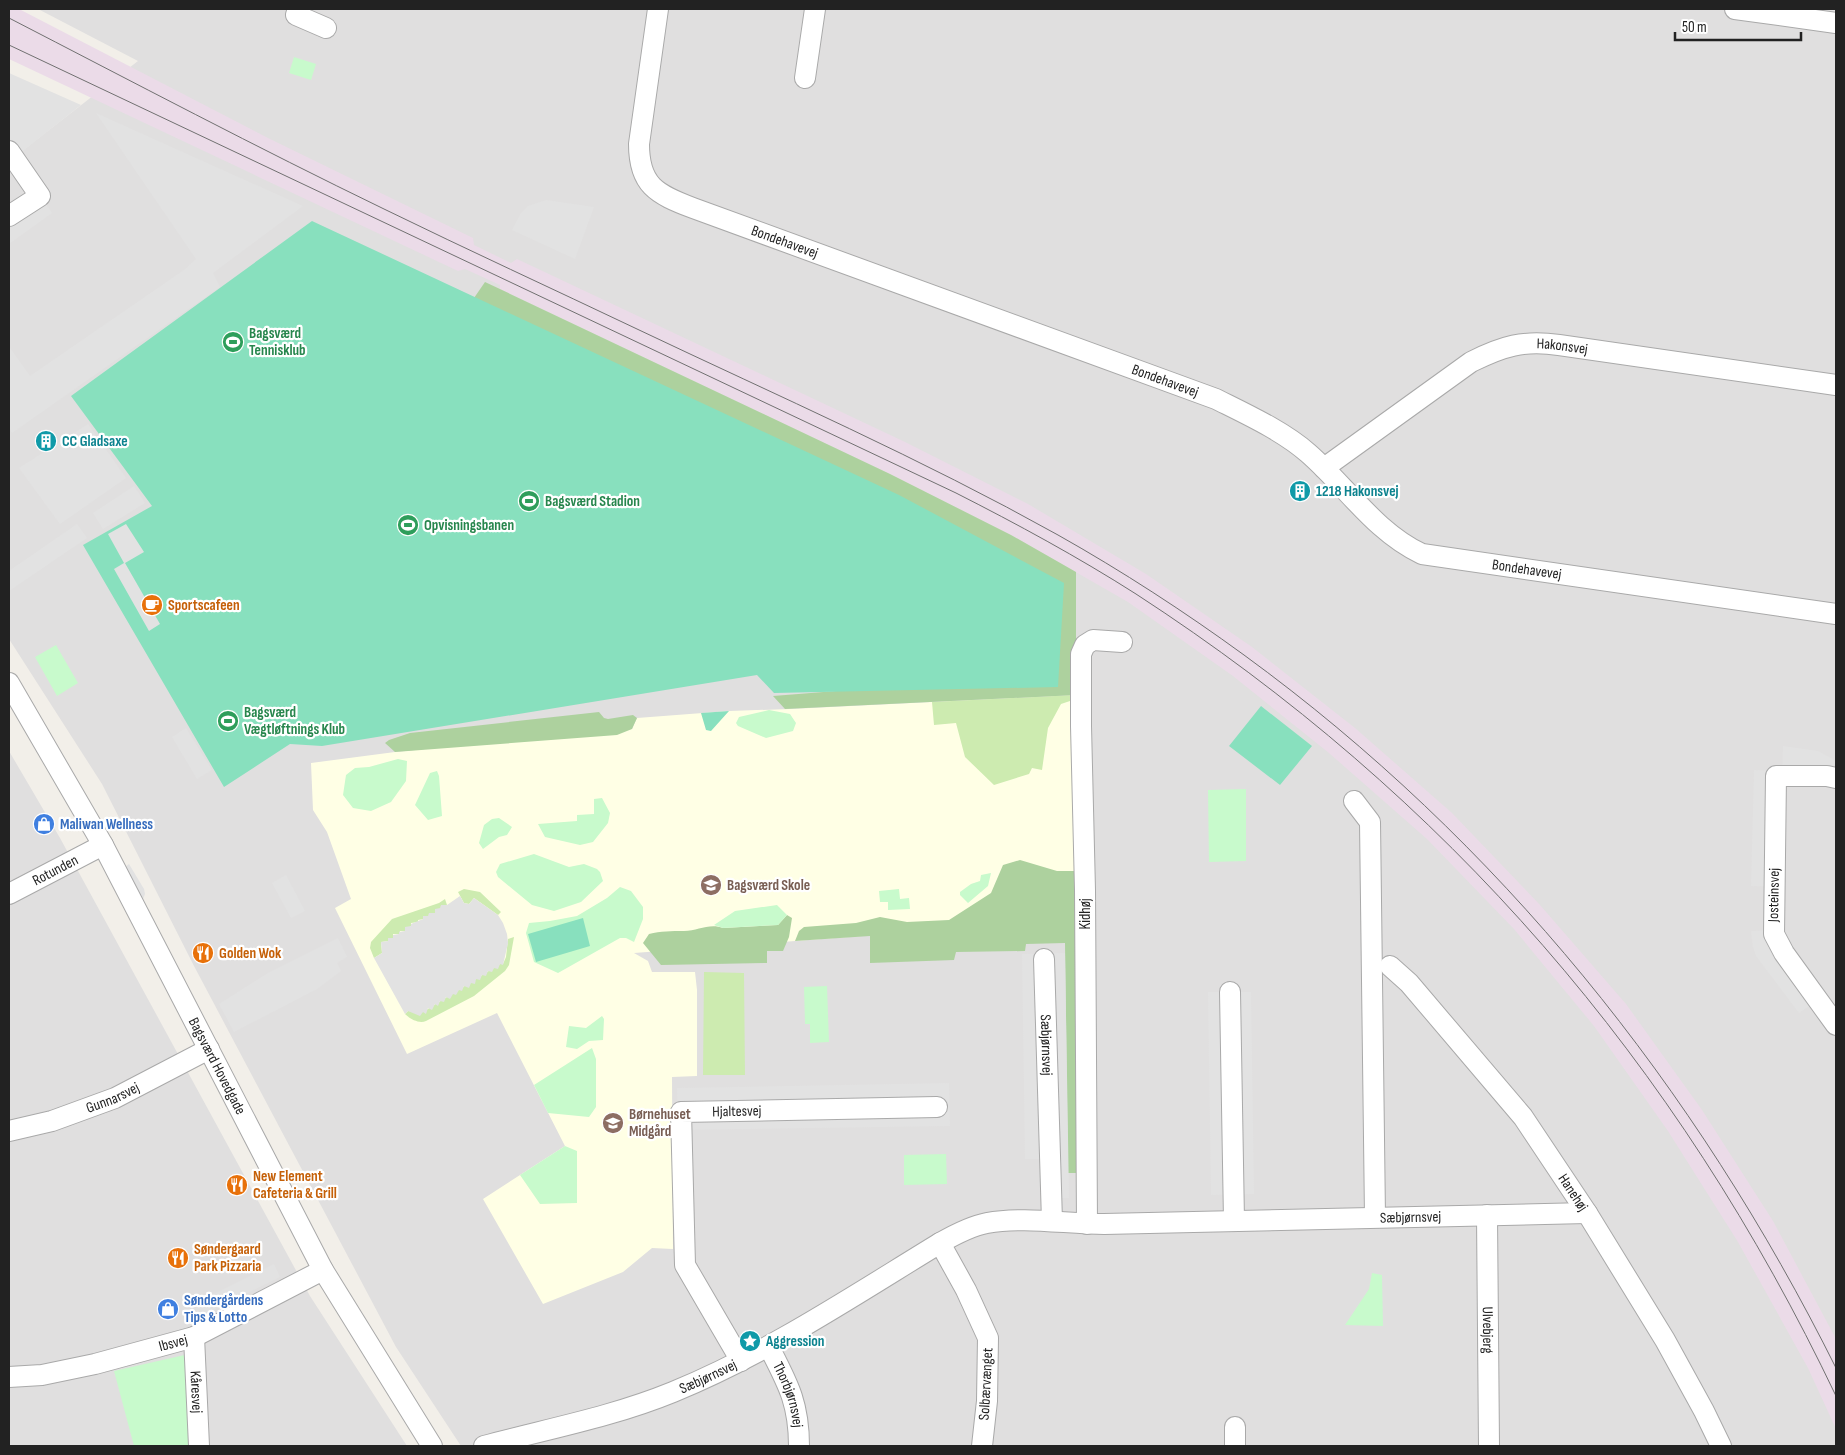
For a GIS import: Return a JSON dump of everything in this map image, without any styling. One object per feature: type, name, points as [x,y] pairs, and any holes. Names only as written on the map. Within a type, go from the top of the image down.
[{"type":"street","points":[[298,9],[296,14],[326,28]]},
{"type":"street","name":"Bondehavevej","points":[[658,9],[639,144],[639,158],[642,174],[649,183],[663,194],[686,205],[1216,399],[1261,422],[1306,452],[1324,468],[1384,531],[1407,547],[1422,554],[1836,614]]},
{"type":"street","points":[[805,78],[815,9]]},
{"type":"street","points":[[1737,9],[1836,23]]},
{"type":"street","points":[[9,151],[40,196],[9,216]]},
{"type":"street","name":"Hakonsvej","points":[[1324,468],[1472,362],[1496,349],[1522,343],[1559,344],[1836,385]]},
{"type":"street","name":"Kidhøj","points":[[1087,1224],[1085,890],[1081,654],[1086,645],[1093,640],[1122,642]]},
{"type":"street","name":"Bagsværd Hovedgade","points":[[9,683],[103,845],[323,1270],[432,1446]]},
{"type":"street","name":"Josteinsvej","points":[[1836,778],[1827,776],[1776,776],[1774,934],[1784,953],[1836,1025]]},
{"type":"street","points":[[1354,801],[1370,822],[1375,1217]]},
{"type":"street","name":"Rotunden","points":[[9,894],[103,845]]},
{"type":"street","name":"Sæbjørnsvej","points":[[1044,960],[1052,1221]]},
{"type":"street","name":"Hanehøj","points":[[1390,966],[1409,983],[1523,1117],[1587,1213],[1665,1340],[1721,1446]]},
{"type":"street","points":[[1230,992],[1234,1220]]},
{"type":"street","name":"Gunnarsvej","points":[[9,1131],[52,1121],[115,1098],[209,1049]]},
{"type":"street","name":"Hjaltesvej","points":[[741,1361],[686,1265],[682,1112],[937,1107]]},
{"type":"street","name":"Sæbjørnsvej","points":[[484,1446],[616,1412],[672,1392],[769,1347],[940,1243],[986,1223],[1052,1221],[1087,1224],[1587,1213]]},
{"type":"street","name":"Ulvebjerg","points":[[1487,1215],[1489,1446]]},
{"type":"street","name":"Solbærvænget","points":[[940,1243],[966,1290],[988,1338],[988,1401],[982,1446]]},
{"type":"street","name":"Ibsvej","points":[[9,1377],[42,1375],[95,1364],[194,1337],[323,1270]]},
{"type":"street","name":"Kåresvej","points":[[194,1337],[199,1446]]},
{"type":"street","name":"Thorbjørnsvej","points":[[769,1347],[787,1383],[795,1405],[799,1446]]},
{"type":"shaded area","points":[[9,9],[19,9],[268,138],[473,238],[474,245],[511,263],[517,259],[905,442],[1028,504],[1146,574],[1252,647],[1355,728],[1452,813],[1540,905],[1626,1004],[1702,1110],[1773,1221],[1836,1339],[1836,1429],[1808,1368],[1738,1242],[1668,1131],[1594,1026],[1514,929],[1427,839],[1329,753],[1233,676],[1128,602],[1011,535],[890,474],[500,289],[500,285],[465,269],[458,271],[9,59]]},
{"type":"shaded area","points":[[38,9],[1836,9],[1836,1446],[461,1446],[396,1347],[194,966],[102,784],[9,639],[9,161],[138,61]]},
{"type":"shaded area","points":[[9,73],[81,105],[9,162]]},
{"type":"shaded area","points":[[96,113],[303,206],[213,273],[220,287],[12,433],[9,428],[10,348],[30,376],[184,270],[196,259]]},
{"type":"shaded area","points":[[40,196],[52,213],[9,244],[9,216]]},
{"type":"shaded area","points":[[546,200],[594,207],[575,259],[512,230],[521,213],[528,206]]},
{"type":"shaded area","points":[[88,424],[126,478],[60,524],[19,468]]},
{"type":"shaded area","points":[[134,486],[145,503],[103,529],[93,513]]},
{"type":"shaded area","points":[[77,524],[87,538],[9,591],[9,571]]},
{"type":"shaded area","points":[[126,524],[144,552],[125,563],[160,624],[149,631],[114,569],[124,563],[108,534]]},
{"type":"shaded area","name":"Bagsværd Skole","points":[[1076,695],[1076,920],[634,953],[648,961],[652,972],[695,972],[697,990],[697,1076],[672,1077],[673,1249],[652,1248],[623,1272],[543,1304],[483,1199],[565,1146],[497,1013],[407,1054],[335,908],[351,899],[327,832],[313,810],[311,763],[395,752],[632,729],[637,718],[729,711]]},
{"type":"shaded area","points":[[186,728],[212,770],[197,779],[172,737]]},
{"type":"shaded area","points":[[1783,746],[1818,751],[1836,761],[1829,780],[1782,779]]},
{"type":"shaded area","points":[[9,751],[60,838],[310,1296],[407,1446],[9,1446]]},
{"type":"shaded area","points":[[1754,770],[1780,771],[1777,887],[1751,886]]},
{"type":"shaded area","points":[[129,864],[144,889],[143,899],[125,867]]},
{"type":"shaded area","points":[[286,875],[305,911],[291,918],[272,883]]},
{"type":"shaded area","points":[[460,896],[464,903],[469,904],[474,898],[498,915],[503,923],[508,943],[503,965],[500,964],[498,969],[494,968],[492,972],[488,971],[486,976],[482,975],[480,980],[476,979],[475,984],[471,983],[469,988],[464,986],[462,991],[459,990],[456,995],[453,994],[450,999],[446,997],[444,1002],[440,1001],[438,1006],[435,1004],[432,1010],[428,1008],[426,1014],[423,1012],[420,1016],[408,1011],[405,1014],[374,958],[382,953],[381,942],[388,941],[388,938],[393,938],[393,935],[405,931],[405,927],[411,926],[411,924],[423,919],[423,916],[428,916],[429,913],[435,913],[435,909],[440,908],[441,905],[447,905]]},
{"type":"shaded area","points":[[1776,930],[1821,998],[1799,1013],[1756,956],[1753,947],[1751,931]]},
{"type":"shaded area","points":[[338,938],[347,957],[337,963],[341,971],[317,989],[234,1032],[219,1004],[268,973]]},
{"type":"shaded area","points":[[1065,953],[1069,1198],[1044,1198],[1043,1159],[1025,1159],[1022,954]]},
{"type":"shaded area","points":[[1208,992],[1251,992],[1254,1194],[1211,1195]]},
{"type":"shaded area","points":[[949,1083],[950,1126],[678,1130],[677,1088]]},
{"type":"shaded area","points":[[274,1264],[280,1277],[195,1319],[196,1303]]},
{"type":"green space","points":[[294,57],[316,64],[311,80],[289,73]]},
{"type":"green space","name":"Bagsværd Stadion","points":[[312,221],[899,495],[1064,583],[1058,687],[774,693],[757,675],[322,746],[290,744],[224,787],[83,545],[152,506],[71,396]]},
{"type":"green space","points":[[485,282],[890,474],[1011,535],[1076,572],[1076,695],[785,709],[773,696],[836,691],[474,298]]},
{"type":"green space","points":[[56,645],[78,683],[57,696],[35,657]]},
{"type":"green space","points":[[1076,695],[1076,699],[1061,704],[1048,728],[1042,770],[1032,768],[1029,774],[994,785],[965,757],[956,723],[934,725],[932,702]]},
{"type":"green space","points":[[1261,706],[1312,746],[1280,785],[1229,746]]},
{"type":"green space","points":[[769,710],[790,714],[796,723],[793,731],[766,738],[738,726],[736,723],[739,717]]},
{"type":"green space","points":[[729,711],[711,731],[706,730],[701,713]]},
{"type":"green space","points":[[599,712],[604,718],[608,719],[633,715],[637,718],[632,729],[617,735],[395,752],[385,743],[410,733]]},
{"type":"green space","points":[[398,759],[407,761],[406,781],[391,802],[371,811],[353,808],[343,795],[346,775],[355,768],[369,767]]},
{"type":"green space","points":[[437,771],[442,816],[428,820],[415,805],[430,773]]},
{"type":"green space","points":[[1246,789],[1246,861],[1209,862],[1208,790]]},
{"type":"green space","points":[[602,798],[610,813],[608,823],[593,842],[580,845],[545,837],[538,824],[577,821],[577,815],[594,814],[594,799]]},
{"type":"green space","points":[[499,818],[512,827],[507,835],[499,837],[483,849],[479,843],[484,825],[492,819]]},
{"type":"green space","points":[[534,854],[569,867],[584,864],[597,869],[603,881],[581,902],[554,911],[532,905],[498,877],[496,872],[500,864]]},
{"type":"green space","points":[[1020,860],[1057,871],[1076,871],[1080,1173],[1068,1173],[1065,943],[1026,944],[1025,951],[956,952],[954,960],[870,963],[870,936],[795,941],[799,931],[804,927],[856,923],[880,917],[907,922],[949,920],[991,893],[1003,865]]},
{"type":"green space","points":[[991,873],[988,886],[968,903],[960,895],[960,892],[971,884],[980,881],[981,875]]},
{"type":"green space","points":[[620,887],[631,891],[643,907],[643,919],[634,942],[626,938],[620,938],[558,973],[534,962],[526,933],[529,923],[577,916],[607,898]]},
{"type":"green space","points":[[464,889],[480,892],[501,912],[498,915],[474,898],[469,904],[464,903],[458,892]]},
{"type":"green space","points":[[899,889],[900,899],[909,898],[910,909],[888,910],[888,902],[880,902],[879,891]]},
{"type":"green space","points":[[445,899],[447,905],[430,916],[418,920],[418,922],[411,923],[411,926],[405,931],[393,934],[393,938],[388,941],[381,942],[382,953],[374,958],[370,948],[371,942],[392,919],[439,903]]},
{"type":"green space","points":[[777,905],[787,915],[778,925],[723,928],[714,925],[735,911]]},
{"type":"green space","points":[[787,915],[792,918],[789,937],[783,951],[767,951],[767,963],[661,965],[643,943],[649,934],[658,932],[689,931],[713,926],[723,928],[778,925]]},
{"type":"green space","points":[[583,918],[590,946],[536,962],[528,934]]},
{"type":"green space","points":[[514,937],[509,965],[505,971],[474,996],[423,1022],[415,1021],[405,1014],[408,1011],[423,1012],[500,964],[503,964],[506,957],[508,939]]},
{"type":"green space","points":[[704,972],[744,973],[745,1075],[703,1075]]},
{"type":"green space","points":[[827,986],[829,1042],[810,1043],[810,1024],[805,1024],[804,987]]},
{"type":"green space","points":[[602,1016],[604,1019],[603,1040],[589,1041],[577,1049],[566,1047],[569,1026],[586,1028]]},
{"type":"green space","points":[[592,1048],[596,1059],[596,1107],[589,1117],[548,1113],[534,1085]]},
{"type":"green space","points":[[565,1146],[577,1151],[577,1203],[540,1204],[520,1175]]},
{"type":"green space","points":[[946,1154],[947,1184],[904,1185],[904,1155]]},
{"type":"green space","points":[[1372,1273],[1382,1275],[1383,1326],[1345,1325],[1369,1289]]},
{"type":"green space","points":[[189,1354],[194,1446],[134,1446],[114,1371]]},
{"type":"tram line","points":[[9,18],[243,139],[384,209],[955,480],[1106,563],[1199,623],[1244,655],[1337,728],[1424,805],[1506,888],[1583,976],[1654,1068],[1720,1164],[1781,1264],[1836,1368]]},
{"type":"tram line","points":[[9,45],[956,493],[1047,541],[1114,580],[1249,673],[1354,758],[1452,848],[1543,946],[1627,1049],[1703,1158],[1773,1274],[1836,1396]]},
{"type":"place","name":"Bagsværd Tennisklub","points":[[233,342]]},
{"type":"place","name":"CC Gladsaxe","points":[[46,441]]},
{"type":"place","name":"1218 Hakonsvej","points":[[1300,491]]},
{"type":"place","name":"Bagsværd Stadion","points":[[529,501]]},
{"type":"place","name":"Opvisningsbanen","points":[[408,525]]},
{"type":"place","name":"Sportscafeen","points":[[152,605]]},
{"type":"place","name":"Bagsværd Vægtløftnings Klub","points":[[228,721]]},
{"type":"place","name":"Maliwan Wellness","points":[[44,824]]},
{"type":"place","name":"Bagsværd Skole","points":[[711,885]]},
{"type":"place","name":"Golden Wok","points":[[203,953]]},
{"type":"place","name":"Børnehuset Midgård","points":[[613,1123]]},
{"type":"place","name":"New Element Cafeteria & Grill","points":[[237,1185]]},
{"type":"place","name":"Søndergaard Park Pizzaria","points":[[178,1258]]},
{"type":"place","name":"Søndergårdens Tips & Lotto","points":[[168,1309]]},
{"type":"place","name":"Aggression","points":[[750,1341]]}]
